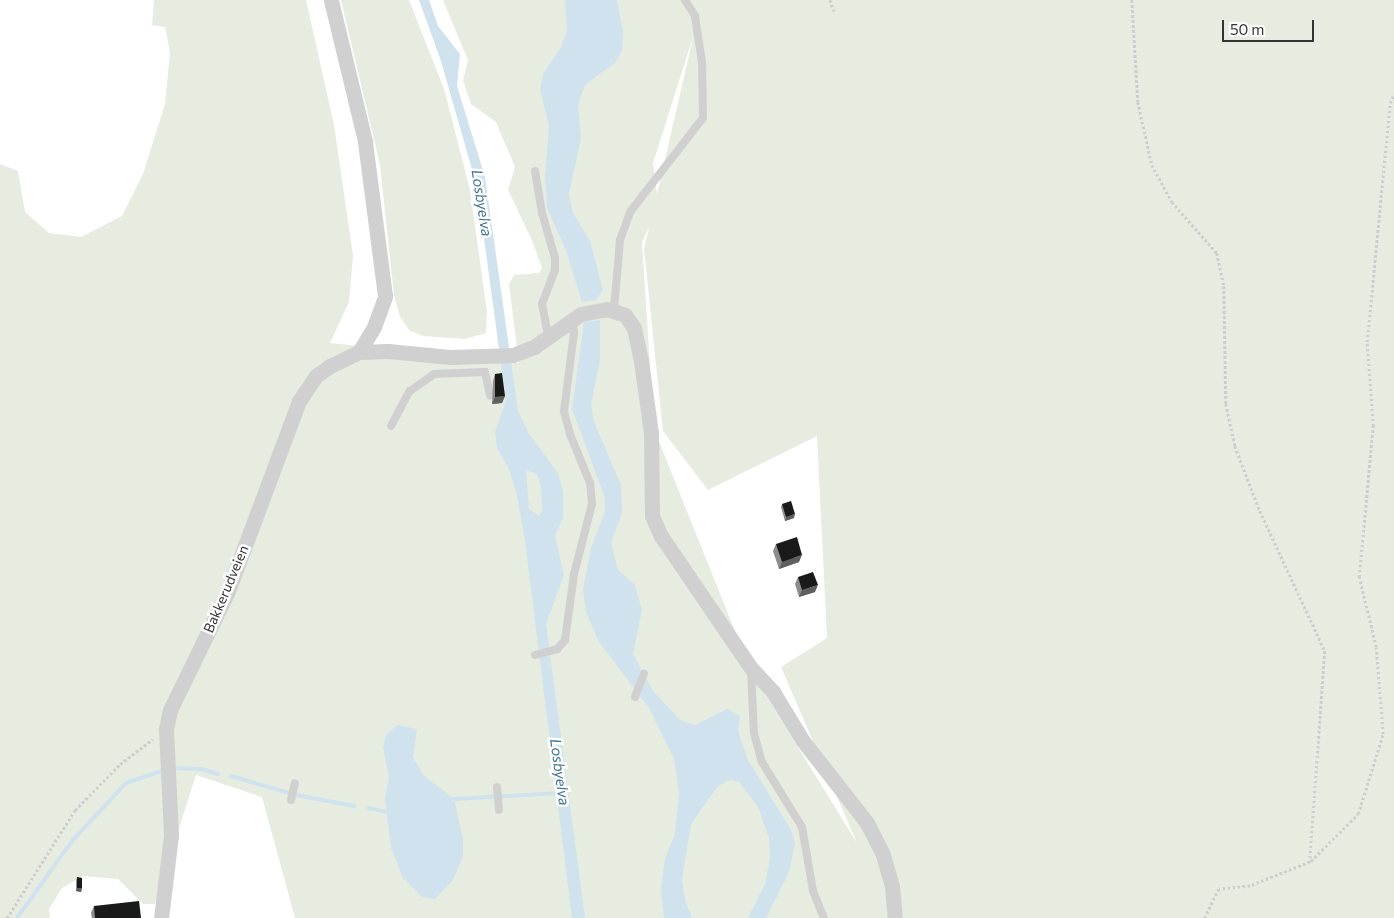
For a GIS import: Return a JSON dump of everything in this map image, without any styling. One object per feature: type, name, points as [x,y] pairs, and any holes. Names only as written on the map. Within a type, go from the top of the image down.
[{"type":"street","points":[[331,0],[365,141],[384,296],[374,327],[359,352],[486,362],[534,347],[572,318],[591,311],[614,310],[625,315],[634,328],[641,361],[651,434],[652,516],[673,556],[751,668],[773,692],[803,742],[867,823],[883,855],[892,886],[895,918]]},
{"type":"street","name":"Bakkerudveien","points":[[161,918],[171,835],[166,729],[170,710],[228,591],[299,401],[316,376],[330,366],[359,352]]},
{"type":"lane","points":[[614,310],[620,240],[630,212],[703,118],[702,62],[695,16],[685,0]]},
{"type":"lane","points":[[536,171],[542,213],[555,258],[555,270],[542,304],[548,335]]},
{"type":"lane","points":[[535,655],[554,651],[565,640],[574,574],[592,504],[590,482],[570,434],[564,411],[574,333],[572,318]]},
{"type":"lane","points":[[391,426],[400,405],[423,379],[448,371],[486,362],[490,395]]},
{"type":"lane","points":[[751,668],[753,724],[762,762],[802,827],[813,891],[824,918]]},
{"type":"lane","points":[[635,697],[644,674]]},
{"type":"lane","points":[[291,800],[295,783]]},
{"type":"lane","points":[[497,787],[499,810]]},
{"type":"path","points":[[830,0],[834,11]]},
{"type":"path","points":[[1132,0],[1138,102],[1152,165],[1172,202],[1217,253],[1224,286],[1226,404],[1235,446],[1260,511],[1325,651],[1310,862]]},
{"type":"path","points":[[1205,918],[1219,889],[1250,886],[1310,862],[1358,814],[1383,734],[1376,648],[1359,577],[1373,426],[1367,342],[1390,103],[1394,94]]},
{"type":"path","points":[[8,918],[75,810],[120,764],[166,729]]},
{"type":"shaded area","points":[[154,0],[306,0],[334,125],[353,256],[349,302],[330,343],[519,363],[509,284],[514,275],[539,273],[542,268],[531,238],[508,190],[515,167],[496,122],[471,104],[463,81],[468,60],[443,0],[1394,0],[1394,918],[295,918],[262,797],[196,775],[155,904],[143,904],[118,879],[83,876],[62,888],[49,909],[50,918],[0,918],[0,164],[18,171],[25,212],[49,233],[81,237],[122,216],[143,174],[165,104],[170,53],[165,27],[152,25]],"holes":[[[693,38],[657,194],[653,163]],[[649,228],[644,249],[663,431],[708,490],[817,436],[827,638],[781,667],[857,843],[751,671],[654,429],[642,242]]]},
{"type":"shaded area","points":[[341,0],[409,0],[444,89],[470,190],[487,312],[486,333],[465,339],[424,336],[410,331],[400,317],[394,295],[380,165]]},
{"type":"water","name":"Losbyelva","points":[[419,0],[429,0],[438,26],[460,54],[457,86],[485,177],[518,411],[529,434],[558,473],[563,491],[563,518],[555,536],[564,575],[546,624],[585,918],[572,918],[525,541],[517,496],[509,469],[497,448],[495,432],[506,400],[477,187],[441,61]],"holes":[[[526,470],[537,474],[541,486],[542,511],[539,516],[529,509]]]},
{"type":"water","points":[[565,0],[617,0],[623,32],[622,50],[615,63],[585,85],[578,105],[581,138],[569,194],[573,213],[590,241],[603,290],[596,300],[582,302],[566,250],[547,208],[545,178],[549,125],[540,90],[543,74],[561,47],[567,30]]},
{"type":"water","points":[[600,320],[600,361],[591,404],[594,422],[621,485],[622,512],[611,543],[618,570],[635,585],[642,610],[633,654],[653,691],[680,720],[695,725],[727,709],[740,716],[738,732],[748,760],[790,828],[795,843],[789,872],[766,918],[748,918],[765,884],[770,858],[769,838],[758,807],[739,782],[730,780],[718,786],[691,824],[682,879],[685,900],[692,918],[664,918],[661,890],[665,858],[675,834],[679,794],[674,759],[649,708],[599,642],[586,612],[583,589],[591,548],[605,512],[605,498],[572,409],[584,322]]},
{"type":"water","points":[[397,725],[417,729],[413,757],[423,775],[454,799],[463,839],[463,856],[453,880],[435,899],[422,897],[403,878],[391,848],[385,798],[389,777],[383,747],[386,735]]},
{"type":"building","points":[[502,373],[505,396],[495,397],[495,374]]},
{"type":"building","points":[[791,501],[795,514],[786,517],[782,504]]},
{"type":"building","points":[[797,537],[802,555],[782,562],[776,544]]},
{"type":"building","points":[[813,572],[818,585],[802,590],[798,577]]},
{"type":"building","points":[[77,877],[82,878],[82,888],[77,888]]},
{"type":"building","points":[[139,901],[141,918],[95,918],[94,906]]},
{"type":"waterway","points":[[172,768],[201,769],[218,774]]},
{"type":"waterway","points":[[17,918],[72,841],[126,783],[165,770]]},
{"type":"waterway","points":[[231,776],[296,795],[354,806]]},
{"type":"waterway","name":"Losbyelva","points":[[454,799],[561,793]]},
{"type":"waterway","points":[[369,808],[386,812]]}]
